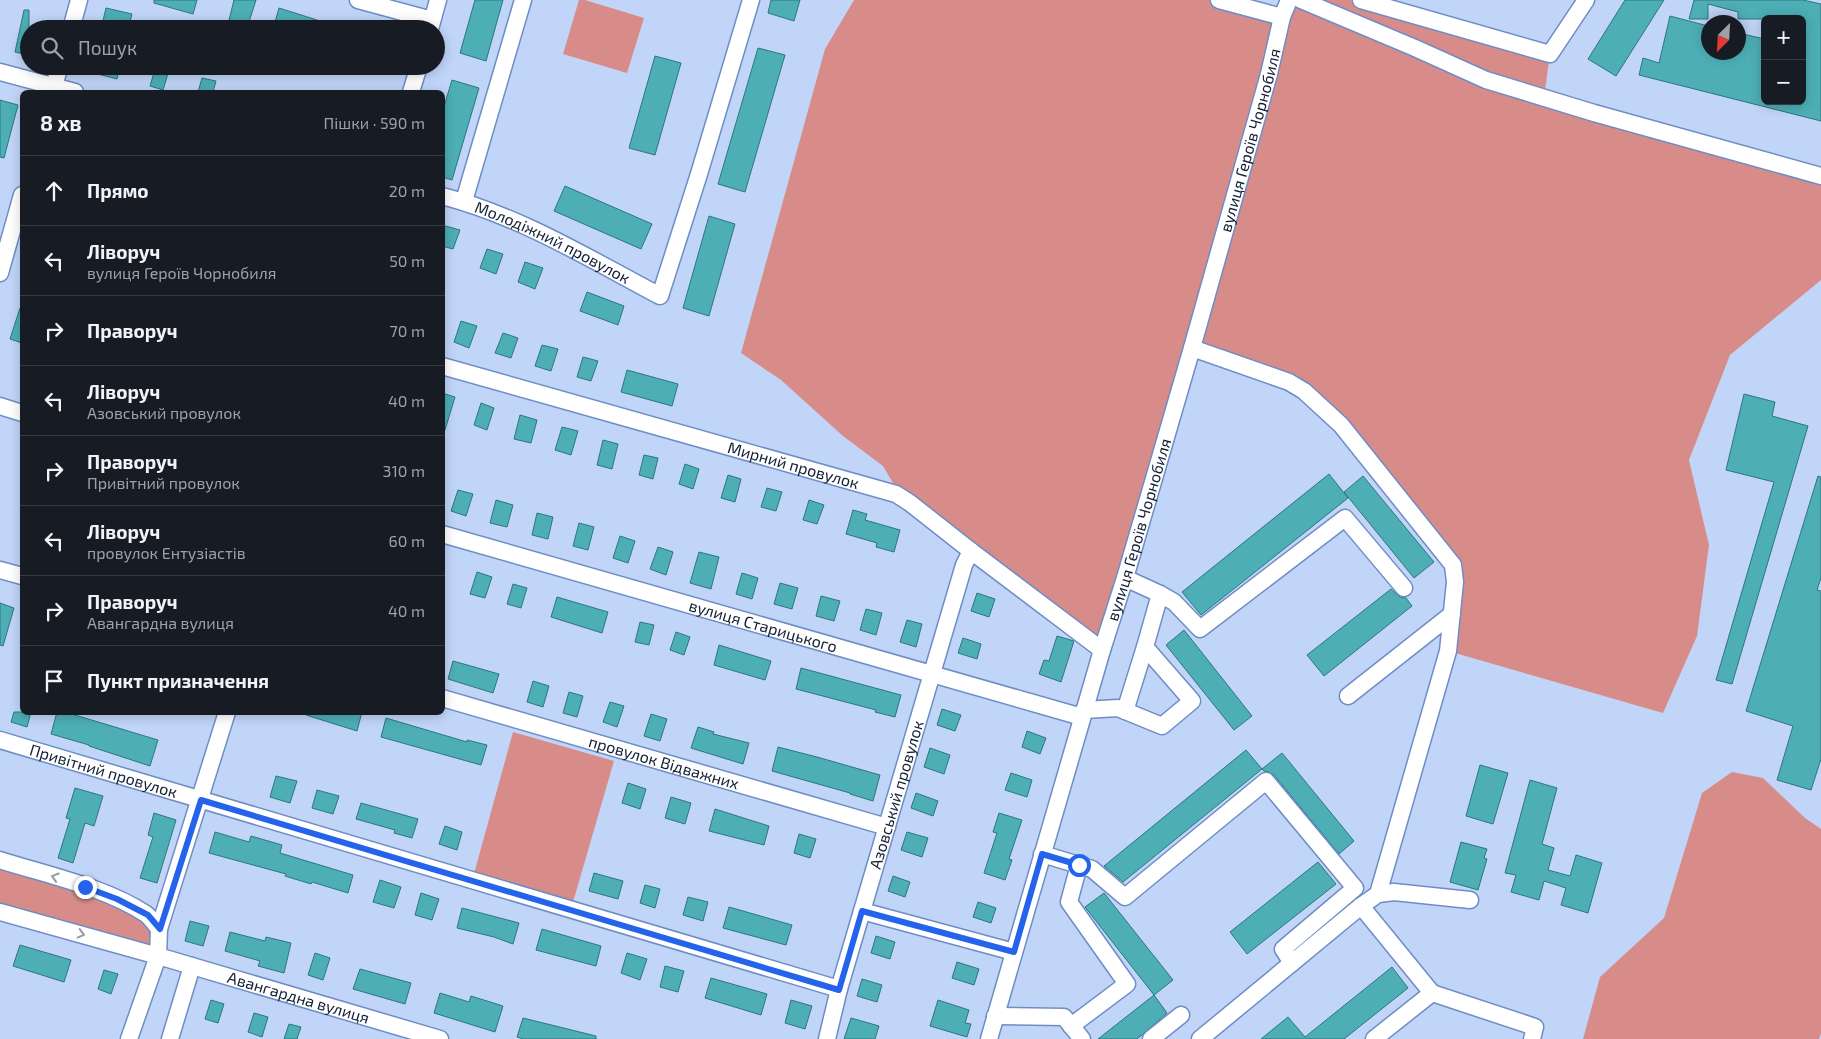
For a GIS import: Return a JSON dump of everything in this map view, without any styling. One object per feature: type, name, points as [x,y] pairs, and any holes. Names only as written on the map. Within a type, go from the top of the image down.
[{"type":"street","points":[[73,20],[79,0]]},
{"type":"street","points":[[358,0],[416,20]]},
{"type":"street","points":[[432,20],[438,0]]},
{"type":"street","points":[[464,201],[523,0]]},
{"type":"street","name":"Молодіжний провулок","points":[[445,197],[464,201],[534,229],[660,296],[751,0]]},
{"type":"street","points":[[1219,0],[1282,17]]},
{"type":"street","name":"вулиця Героїв Чорнобиля","points":[[989,1039],[1192,348],[1269,74],[1282,17],[1289,0]]},
{"type":"street","points":[[1301,0],[1486,80],[1594,113],[1821,176]]},
{"type":"street","points":[[1361,0],[1550,54],[1586,0]]},
{"type":"street","points":[[0,72],[53,90],[57,75]]},
{"type":"street","points":[[412,90],[416,75]]},
{"type":"street","points":[[0,273],[10,244],[20,203]]},
{"type":"street","points":[[1192,348],[1289,382],[1304,391],[1341,424],[1453,565],[1456,582],[1448,651],[1378,894]]},
{"type":"street","name":"Мирний провулок","points":[[445,367],[888,491],[910,503],[970,551],[1102,650]]},
{"type":"street","points":[[0,406],[20,412]]},
{"type":"street","points":[[1125,578],[1174,602],[1200,629],[1345,518],[1404,588]]},
{"type":"street","name":"вулиця Старицького","points":[[445,535],[932,674],[1083,714],[1118,708],[1162,726],[1192,701],[1145,647]]},
{"type":"street","name":"Азовський провулок","points":[[827,1039],[862,911],[964,565],[970,551]]},
{"type":"street","points":[[0,570],[20,575]]},
{"type":"street","points":[[1125,711],[1160,594]]},
{"type":"street","points":[[1348,696],[1452,614]]},
{"type":"street","name":"провулок Відважних","points":[[445,699],[887,827]]},
{"type":"street","points":[[129,1039],[158,956],[160,929],[226,715]]},
{"type":"street","name":"Привітний провулок","points":[[0,740],[839,990]]},
{"type":"street","points":[[1042,854],[1092,869],[1126,897],[1266,781],[1355,888],[1282,949],[1292,963]]},
{"type":"street","points":[[0,860],[117,899],[148,915],[160,929]]},
{"type":"street","points":[[1072,1026],[1127,984],[1069,902],[1079,865]]},
{"type":"street","points":[[1200,1039],[1378,894],[1394,892],[1470,900]]},
{"type":"street","points":[[1361,906],[1432,993],[1535,1027],[1532,1039]]},
{"type":"street","points":[[862,911],[1014,952]]},
{"type":"street","name":"Авангардна вулиця","points":[[0,912],[158,956],[440,1039]]},
{"type":"street","points":[[170,1039],[192,966]]},
{"type":"street","points":[[1374,1039],[1432,993]]},
{"type":"street","points":[[1151,1039],[1181,1015]]},
{"type":"street","points":[[995,1016],[1064,1017],[1082,1039]]},
{"type":"shaded area","points":[[579,0],[585,0],[644,18],[627,73],[563,54]]},
{"type":"shaded area","points":[[854,0],[1226,0],[1282,17],[1152,477],[1097,642],[922,508],[893,483],[883,466],[843,436],[781,380],[741,353],[825,49]]},
{"type":"shaded area","points":[[1289,0],[1361,0],[1550,54],[1544,97],[1821,176],[1821,280],[1730,355],[1689,460],[1709,545],[1697,636],[1663,713],[1448,651],[1453,565],[1304,391],[1192,348]]},
{"type":"shaded area","points":[[513,732],[614,761],[571,909],[472,881]]},
{"type":"shaded area","points":[[1732,772],[1763,778],[1805,818],[1821,829],[1821,1033],[1819,1039],[1583,1039],[1600,977],[1664,918],[1702,793]]},
{"type":"shaded area","points":[[0,860],[148,915],[158,956],[0,912]]},
{"type":"building","points":[[154,0],[197,0],[193,14],[154,3]]},
{"type":"building","points":[[234,0],[256,0],[250,20],[229,20]]},
{"type":"building","points":[[475,0],[503,0],[486,61],[460,53]]},
{"type":"building","points":[[771,0],[800,0],[794,21],[768,13]]},
{"type":"building","points":[[1625,0],[1664,0],[1616,76],[1588,59]]},
{"type":"building","points":[[1694,0],[1803,0],[1821,4],[1821,121],[1639,75],[1643,58],[1659,63],[1670,16],[1701,24],[1701,60],[1746,60],[1746,35],[1761,38],[1761,105],[1806,105],[1806,15],[1761,15],[1761,19],[1746,19],[1746,15],[1738,15],[1738,12],[1708,4],[1708,15],[1701,15],[1701,19],[1689,19]]},
{"type":"building","points":[[106,8],[132,14],[130,20],[103,20]]},
{"type":"building","points":[[279,8],[317,20],[276,20]]},
{"type":"building","points":[[24,10],[29,10],[29,20],[22,20]]},
{"type":"building","points":[[20,29],[20,53],[15,52]]},
{"type":"building","points":[[758,48],[785,55],[745,192],[718,184]]},
{"type":"building","points":[[655,56],[681,63],[655,155],[629,148]]},
{"type":"building","points":[[101,75],[118,75],[117,79]]},
{"type":"building","points":[[153,75],[168,75],[163,90],[150,86]]},
{"type":"building","points":[[202,78],[216,81],[214,90],[199,90]]},
{"type":"building","points":[[452,80],[479,88],[452,180],[445,178],[445,103]]},
{"type":"building","points":[[0,100],[18,105],[4,158],[0,157]]},
{"type":"building","points":[[565,186],[652,224],[641,249],[554,211]]},
{"type":"building","points":[[709,216],[735,224],[709,316],[683,308]]},
{"type":"building","points":[[445,226],[460,230],[453,249],[445,247]]},
{"type":"building","points":[[487,249],[503,254],[496,274],[480,268]]},
{"type":"building","points":[[525,262],[543,268],[535,289],[518,282]]},
{"type":"building","points":[[587,292],[624,306],[618,325],[580,311]]},
{"type":"building","points":[[20,308],[20,342],[10,339]]},
{"type":"building","points":[[461,321],[477,326],[469,348],[454,342]]},
{"type":"building","points":[[503,333],[518,338],[511,358],[495,353]]},
{"type":"building","points":[[542,345],[558,349],[551,371],[535,366]]},
{"type":"building","points":[[583,357],[598,361],[591,381],[577,377]]},
{"type":"building","points":[[627,370],[678,384],[672,406],[621,392]]},
{"type":"building","points":[[445,394],[455,397],[445,430]]},
{"type":"building","points":[[1744,394],[1775,402],[1772,416],[1808,426],[1732,684],[1716,680],[1774,482],[1726,470]]},
{"type":"building","points":[[481,403],[494,408],[487,430],[474,425]]},
{"type":"building","points":[[520,415],[537,420],[531,443],[514,439]]},
{"type":"building","points":[[562,427],[578,431],[571,455],[555,450]]},
{"type":"building","points":[[603,440],[618,444],[612,469],[597,465]]},
{"type":"building","points":[[644,455],[658,458],[653,479],[639,475]]},
{"type":"building","points":[[685,464],[699,469],[693,489],[679,484]]},
{"type":"building","points":[[1329,474],[1348,498],[1201,615],[1182,592]]},
{"type":"building","points":[[728,475],[741,479],[735,502],[721,498]]},
{"type":"building","points":[[1363,476],[1434,562],[1414,578],[1344,492]]},
{"type":"building","points":[[1818,476],[1821,477],[1821,578],[1817,590],[1821,591],[1821,759],[1811,790],[1777,780],[1793,726],[1746,711]]},
{"type":"building","points":[[767,488],[782,492],[776,511],[761,507]]},
{"type":"building","points":[[458,490],[473,494],[466,516],[451,511]]},
{"type":"building","points":[[496,500],[513,505],[507,527],[490,523]]},
{"type":"building","points":[[809,500],[824,505],[817,524],[803,520]]},
{"type":"building","points":[[853,510],[867,514],[865,520],[900,530],[894,552],[876,547],[877,543],[846,534]]},
{"type":"building","points":[[537,513],[553,517],[548,539],[532,535]]},
{"type":"building","points":[[579,523],[594,527],[588,550],[573,546]]},
{"type":"building","points":[[620,536],[635,541],[628,563],[613,558]]},
{"type":"building","points":[[658,547],[673,552],[666,575],[650,569]]},
{"type":"building","points":[[699,552],[719,557],[711,589],[690,583]]},
{"type":"building","points":[[477,572],[492,577],[485,598],[470,594]]},
{"type":"building","points":[[742,573],[758,578],[752,599],[736,594]]},
{"type":"building","points":[[780,583],[798,588],[792,609],[774,604]]},
{"type":"building","points":[[513,584],[527,588],[521,608],[507,604]]},
{"type":"building","points":[[1391,589],[1400,597],[1406,598],[1412,606],[1324,676],[1307,655]]},
{"type":"building","points":[[977,593],[995,599],[989,617],[971,611]]},
{"type":"building","points":[[821,596],[840,601],[834,621],[816,616]]},
{"type":"building","points":[[557,597],[608,612],[602,633],[551,617]]},
{"type":"building","points":[[0,603],[14,608],[3,646],[0,645]]},
{"type":"building","points":[[866,609],[882,613],[876,635],[860,630]]},
{"type":"building","points":[[907,620],[922,624],[916,647],[900,642]]},
{"type":"building","points":[[640,622],[654,625],[649,645],[635,642]]},
{"type":"building","points":[[1184,630],[1252,716],[1234,730],[1166,645]]},
{"type":"building","points":[[676,632],[690,637],[684,655],[670,650]]},
{"type":"building","points":[[1057,636],[1074,641],[1061,682],[1039,674],[1044,660],[1049,661]]},
{"type":"building","points":[[963,638],[981,644],[977,659],[958,653]]},
{"type":"building","points":[[719,645],[771,661],[765,680],[714,665]]},
{"type":"building","points":[[453,661],[499,674],[493,693],[448,679]]},
{"type":"building","points":[[801,668],[901,695],[895,717],[875,712],[876,710],[796,689]]},
{"type":"building","points":[[533,681],[549,686],[543,707],[527,702]]},
{"type":"building","points":[[569,692],[583,696],[577,717],[563,713]]},
{"type":"building","points":[[610,702],[624,706],[617,727],[603,722]]},
{"type":"building","points":[[942,709],[961,715],[955,731],[937,725]]},
{"type":"building","points":[[14,712],[20,712],[20,715],[30,715],[27,727],[11,722]]},
{"type":"building","points":[[651,714],[667,719],[660,741],[644,736]]},
{"type":"building","points":[[56,715],[75,715],[158,740],[150,766],[51,734]]},
{"type":"building","points":[[306,715],[361,715],[357,731]]},
{"type":"building","points":[[386,718],[467,742],[467,740],[487,745],[481,765],[381,737]]},
{"type":"building","points":[[698,727],[714,732],[713,734],[749,743],[743,764],[691,748]]},
{"type":"building","points":[[1027,731],[1046,738],[1040,754],[1022,747]]},
{"type":"building","points":[[778,747],[880,775],[873,801],[772,771]]},
{"type":"building","points":[[930,748],[950,755],[944,774],[924,767]]},
{"type":"building","points":[[1246,750],[1262,769],[1123,882],[1104,866]]},
{"type":"building","points":[[1282,753],[1354,841],[1339,854],[1274,775],[1262,769]]},
{"type":"building","points":[[1480,765],[1508,773],[1493,824],[1466,816]]},
{"type":"building","points":[[1011,773],[1032,780],[1027,797],[1005,790]]},
{"type":"building","points":[[276,776],[297,781],[290,803],[270,797]]},
{"type":"building","points":[[1530,780],[1557,788],[1542,844],[1554,848],[1548,870],[1570,876],[1576,855],[1602,863],[1588,913],[1561,905],[1566,888],[1544,881],[1539,900],[1511,892],[1516,875],[1505,873]]},
{"type":"building","points":[[628,783],[646,789],[640,809],[622,803]]},
{"type":"building","points":[[75,788],[103,796],[94,826],[85,823],[73,863],[58,858],[70,819],[66,818]]},
{"type":"building","points":[[317,790],[339,796],[333,814],[312,808]]},
{"type":"building","points":[[916,793],[938,801],[933,816],[911,808]]},
{"type":"building","points":[[671,797],[691,803],[685,824],[665,818]]},
{"type":"building","points":[[361,803],[418,819],[412,838],[394,833],[395,830],[356,819]]},
{"type":"building","points":[[715,809],[769,826],[764,845],[709,831]]},
{"type":"building","points":[[154,813],[176,820],[157,883],[140,878],[153,837],[148,835]]},
{"type":"building","points":[[999,813],[1022,820],[1009,859],[1012,860],[1005,880],[984,873],[997,833],[993,832]]},
{"type":"building","points":[[445,826],[462,832],[457,850],[439,844]]},
{"type":"building","points":[[215,832],[249,842],[251,836],[282,845],[280,853],[353,875],[348,893],[312,882],[311,884],[285,876],[286,874],[209,853]]},
{"type":"building","points":[[907,832],[928,838],[922,857],[901,850]]},
{"type":"building","points":[[799,834],[816,839],[810,858],[794,853]]},
{"type":"building","points":[[1461,842],[1487,849],[1484,858],[1487,859],[1478,890],[1450,882]]},
{"type":"building","points":[[1318,862],[1336,884],[1247,954],[1230,932]]},
{"type":"building","points":[[594,873],[623,881],[618,899],[589,891]]},
{"type":"building","points":[[893,876],[910,882],[905,897],[888,891]]},
{"type":"building","points":[[380,880],[401,887],[394,908],[373,902]]},
{"type":"building","points":[[645,885],[660,889],[655,908],[640,903]]},
{"type":"building","points":[[421,893],[439,899],[432,920],[415,915]]},
{"type":"building","points":[[1104,893],[1173,980],[1154,995],[1085,907]]},
{"type":"building","points":[[688,897],[708,902],[703,921],[683,915]]},
{"type":"building","points":[[978,902],[996,908],[991,923],[973,917]]},
{"type":"building","points":[[729,907],[792,925],[786,945],[723,928]]},
{"type":"building","points":[[462,908],[519,923],[513,944],[494,937],[457,928]]},
{"type":"building","points":[[190,921],[209,926],[203,946],[185,941]]},
{"type":"building","points":[[542,929],[601,946],[596,966],[536,950]]},
{"type":"building","points":[[230,932],[265,941],[266,937],[291,943],[284,973],[258,966],[260,961],[225,951]]},
{"type":"building","points":[[876,936],[895,942],[890,959],[871,953]]},
{"type":"building","points":[[20,945],[71,960],[64,982],[13,966]]},
{"type":"building","points":[[315,953],[330,958],[323,980],[308,975]]},
{"type":"building","points":[[627,953],[647,959],[640,980],[621,973]]},
{"type":"building","points":[[957,962],[979,969],[974,985],[952,978]]},
{"type":"building","points":[[665,966],[684,971],[678,992],[660,987]]},
{"type":"building","points":[[1392,967],[1408,988],[1344,1039],[1261,1039],[1288,1017],[1305,1037]]},
{"type":"building","points":[[360,969],[411,983],[405,1004],[353,989]]},
{"type":"building","points":[[104,970],[118,974],[111,994],[98,989]]},
{"type":"building","points":[[711,978],[767,994],[761,1015],[705,998]]},
{"type":"building","points":[[862,979],[882,985],[877,1002],[857,996]]},
{"type":"building","points":[[440,993],[469,1002],[471,996],[503,1006],[495,1032],[434,1013]]},
{"type":"building","points":[[1154,995],[1167,1013],[1137,1039],[1098,1039]]},
{"type":"building","points":[[211,1000],[224,1004],[218,1023],[205,1019]]},
{"type":"building","points":[[791,1000],[812,1006],[805,1029],[785,1023]]},
{"type":"building","points":[[938,1000],[969,1010],[965,1023],[971,1024],[967,1037],[930,1026]]},
{"type":"building","points":[[254,1013],[268,1017],[262,1037],[248,1032]]},
{"type":"building","points":[[523,1018],[596,1036],[596,1039],[523,1039],[517,1037]]},
{"type":"building","points":[[851,1018],[879,1026],[875,1039],[844,1039]]},
{"type":"building","points":[[289,1024],[301,1027],[297,1039],[284,1039]]},
{"type":"route","points":[[85,887],[117,899],[148,915],[160,929],[201,800],[839,990],[862,911],[1014,952],[1042,854],[1079,865]]}]
